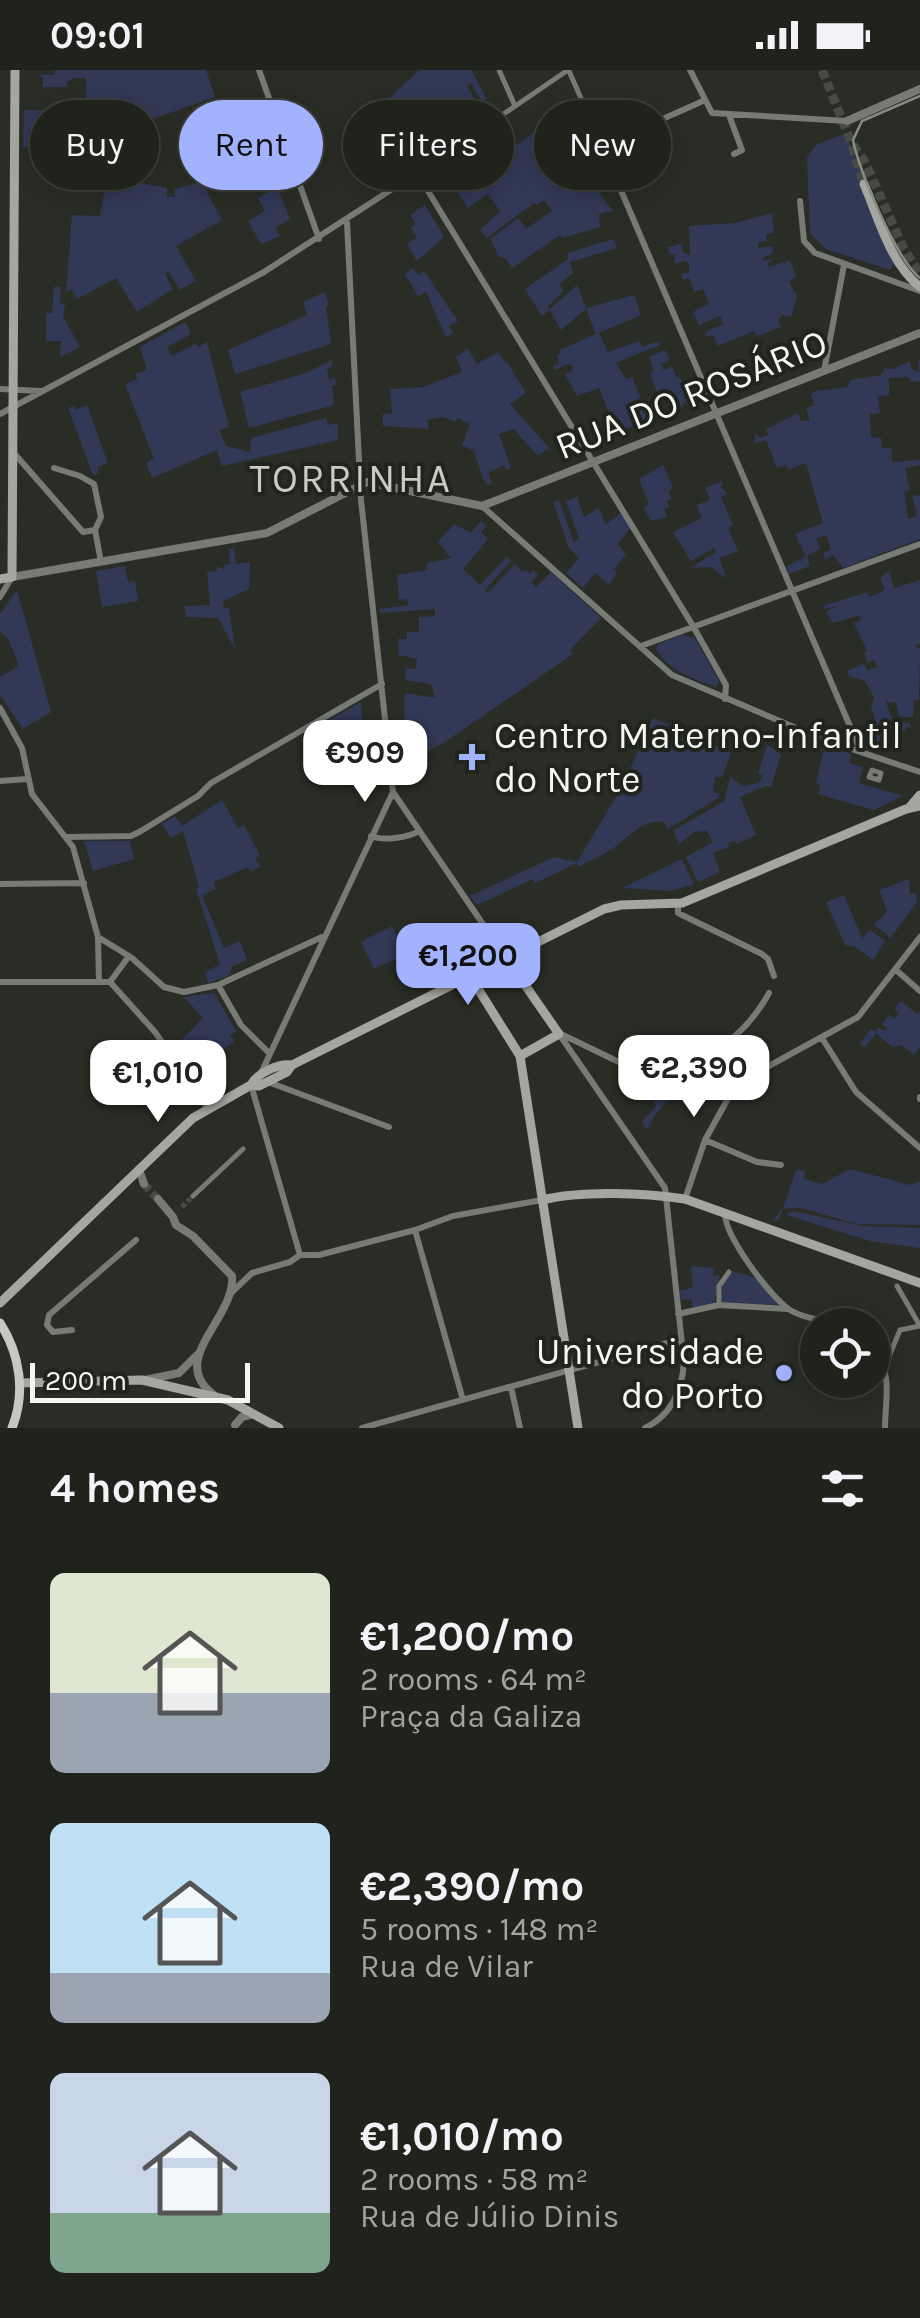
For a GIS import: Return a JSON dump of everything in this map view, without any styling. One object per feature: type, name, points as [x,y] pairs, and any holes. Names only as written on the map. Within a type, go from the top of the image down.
[{"type":"main road","points":[[6,578],[13,452],[15,70]]},
{"type":"main road","points":[[864,184],[897,261],[920,289]]},
{"type":"main road","points":[[0,1303],[208,1108],[284,1064],[290,1069],[611,906],[678,909],[916,808],[920,795]]},
{"type":"main road","points":[[507,959],[559,1034],[520,1056]]},
{"type":"main road","points":[[470,976],[520,1056],[578,1428]]},
{"type":"main road","points":[[542,1200],[559,1196],[686,1199],[920,1283]]},
{"type":"main road","points":[[0,1323],[16,1356],[20,1383],[20,1401],[12,1428]]},
{"type":"main road","points":[[20,1383],[142,1380],[214,1395],[279,1428]]},
{"type":"street","points":[[259,70],[320,239]]},
{"type":"street","points":[[499,70],[515,106],[568,70],[581,100]]},
{"type":"street","points":[[690,70],[712,113],[729,115],[847,121],[920,89]]},
{"type":"street","points":[[671,115],[703,101]]},
{"type":"street","points":[[729,115],[742,150],[734,154]]},
{"type":"street","points":[[0,414],[320,239],[393,190]]},
{"type":"street","points":[[427,190],[693,626],[726,685],[725,699]]},
{"type":"street","points":[[621,190],[861,752]]},
{"type":"street","points":[[800,201],[804,241],[814,253],[920,289]]},
{"type":"street","points":[[347,222],[361,484],[393,792],[507,959]]},
{"type":"street","points":[[824,371],[844,265]]},
{"type":"street","name":"RUA DO ROSÁRIO","points":[[482,506],[920,333]]},
{"type":"street","points":[[0,388],[42,391]]},
{"type":"street","points":[[13,452],[82,532],[95,530]]},
{"type":"street","points":[[54,468],[94,484],[101,517],[95,530],[101,562]]},
{"type":"street","points":[[0,597],[6,578],[267,533],[361,484],[373,482],[482,506],[666,670],[725,699],[920,772]]},
{"type":"street","points":[[640,646],[920,544]]},
{"type":"street","points":[[68,837],[132,836],[142,832],[211,784],[382,684]]},
{"type":"street","points":[[0,708],[22,748],[35,799],[68,837],[98,937],[99,982]]},
{"type":"street","points":[[0,781],[27,779]]},
{"type":"street","points":[[389,1127],[264,1078],[270,1054],[393,792]]},
{"type":"street","points":[[371,836],[419,832]]},
{"type":"street","points":[[0,884],[84,884]]},
{"type":"street","points":[[678,909],[762,954],[774,976]]},
{"type":"street","points":[[98,937],[174,992],[218,985],[324,936]]},
{"type":"street","points":[[686,1199],[704,1140],[736,1084],[858,1017],[920,938]]},
{"type":"street","points":[[110,982],[129,956]]},
{"type":"street","points":[[896,970],[920,991]]},
{"type":"street","points":[[0,982],[110,982],[155,1032],[208,1108]]},
{"type":"street","points":[[218,985],[240,1025],[270,1054]]},
{"type":"street","points":[[637,1066],[665,1068],[715,1052],[749,1023],[768,992]]},
{"type":"street","points":[[559,1034],[621,1063]]},
{"type":"street","points":[[559,1034],[661,1180],[666,1196],[684,1362],[682,1384],[666,1414],[645,1428]]},
{"type":"street","points":[[822,1038],[856,1092],[920,1148]]},
{"type":"street","points":[[290,1069],[294,1091]]},
{"type":"street","points":[[251,1085],[300,1255]]},
{"type":"street","points":[[704,1140],[757,1162],[781,1164]]},
{"type":"street","points":[[193,1196],[243,1149]]},
{"type":"street","points":[[140,1169],[144,1184]]},
{"type":"street","points":[[158,1200],[176,1225],[229,1269],[233,1283],[230,1294],[196,1367],[197,1378],[214,1395]]},
{"type":"street","points":[[230,1294],[252,1273],[290,1262],[300,1255],[319,1255],[453,1216],[542,1200]]},
{"type":"street","points":[[176,1214],[182,1207]]},
{"type":"street","points":[[725,1212],[725,1223],[751,1272],[788,1309]]},
{"type":"street","points":[[415,1230],[463,1400]]},
{"type":"street","points":[[72,1330],[54,1332],[46,1320],[136,1240]]},
{"type":"street","points":[[719,1305],[720,1286],[729,1272]]},
{"type":"street","points":[[890,1354],[900,1330],[920,1326],[897,1286]]},
{"type":"street","points":[[678,1314],[719,1305],[788,1309],[800,1314]]},
{"type":"street","points":[[362,1428],[680,1340]]},
{"type":"street","points":[[142,1380],[178,1373],[200,1352]]},
{"type":"street","points":[[511,1387],[520,1428]]},
{"type":"street","points":[[885,1428],[886,1398]]},
{"type":"street","points":[[235,1425],[242,1417],[254,1414]]},
{"type":"shaded area","points":[[55,70],[206,70],[215,97],[179,100],[179,110],[159,117],[159,100],[86,100],[86,78],[73,78],[67,87],[43,87],[43,78],[38,75],[54,75]]},
{"type":"shaded area","points":[[420,70],[471,70],[487,99],[481,100],[471,83],[467,86],[474,98],[469,100],[387,100]]},
{"type":"shaded area","points":[[24,110],[30,110],[30,147],[23,147]]},
{"type":"shaded area","points":[[534,132],[534,190],[598,190],[613,211],[599,214],[600,227],[562,238],[560,235],[512,268],[498,256],[491,239],[518,218],[526,229],[552,211],[544,200],[534,203],[487,238],[480,230],[500,211],[488,194],[468,208],[456,190],[514,190],[515,146]]},
{"type":"shaded area","points":[[846,133],[895,263],[890,270],[826,249],[810,233],[807,158],[816,145]]},
{"type":"shaded area","points":[[159,186],[167,188],[167,197],[174,197],[179,188],[206,190],[222,220],[176,246],[196,281],[180,290],[168,271],[165,274],[173,289],[137,312],[116,278],[77,299],[72,289],[66,292],[72,215],[100,216],[105,190],[159,190]]},
{"type":"shaded area","points":[[278,190],[290,219],[275,228],[280,236],[261,244],[248,221],[265,211],[258,198]]},
{"type":"shaded area","points":[[425,205],[444,237],[417,261],[407,244],[417,238],[411,228],[416,224],[410,215]]},
{"type":"shaded area","points":[[772,213],[774,232],[766,235],[767,241],[758,243],[758,248],[772,246],[773,253],[763,258],[773,259],[769,267],[790,260],[796,276],[789,282],[797,296],[791,317],[782,315],[778,320],[781,327],[757,336],[754,331],[718,346],[713,335],[707,337],[705,332],[723,324],[720,316],[699,325],[693,312],[709,304],[703,289],[694,292],[689,278],[683,280],[681,274],[689,272],[689,264],[674,264],[675,254],[670,255],[668,247],[681,244],[683,252],[690,255],[689,226],[735,223]]},
{"type":"shaded area","points":[[614,239],[617,248],[570,262],[573,273],[559,284],[564,291],[547,307],[550,309],[577,285],[586,308],[634,295],[641,315],[599,333],[608,352],[639,341],[642,347],[659,341],[660,345],[616,363],[626,379],[632,377],[648,417],[639,423],[631,405],[626,407],[633,426],[617,433],[599,388],[577,396],[565,374],[573,366],[554,370],[553,366],[559,364],[560,350],[596,334],[586,309],[561,330],[550,310],[542,316],[525,289],[568,259],[567,253]]},
{"type":"shaded area","points":[[413,268],[418,275],[424,271],[458,321],[449,326],[453,333],[446,337],[426,292],[418,296],[405,274]]},
{"type":"shaded area","points":[[54,287],[61,287],[63,317],[80,347],[60,357],[61,341],[46,341],[46,313],[52,313]]},
{"type":"shaded area","points":[[325,292],[331,344],[235,374],[228,350],[307,315],[303,302]]},
{"type":"shaded area","points":[[185,322],[191,334],[167,347],[172,356],[207,342],[229,427],[219,430],[226,446],[250,452],[251,438],[326,418],[328,425],[338,423],[338,440],[222,466],[217,450],[152,478],[146,463],[154,459],[125,384],[147,370],[140,347]]},
{"type":"shaded area","points":[[468,349],[477,364],[498,352],[507,362],[526,393],[510,404],[549,448],[538,456],[514,429],[499,434],[511,468],[506,470],[504,465],[488,473],[492,484],[488,485],[474,451],[462,445],[470,424],[443,417],[427,420],[429,429],[383,426],[383,414],[392,413],[390,389],[423,387],[462,372],[456,357]]},
{"type":"shaded area","points":[[665,350],[670,360],[661,364],[663,370],[672,367],[680,377],[692,405],[688,407],[686,402],[670,408],[666,398],[655,402],[659,397],[650,374],[654,371],[649,357]]},
{"type":"shaded area","points":[[332,360],[332,366],[327,368],[329,380],[335,378],[334,405],[249,428],[240,392],[306,373]]},
{"type":"shaded area","points":[[918,361],[920,381],[889,378],[889,395],[878,396],[880,413],[870,414],[871,437],[881,438],[882,448],[891,448],[892,462],[920,460],[920,465],[905,468],[910,489],[904,492],[908,519],[917,516],[912,496],[920,495],[920,539],[843,568],[833,555],[825,560],[823,552],[831,550],[826,535],[816,539],[820,549],[807,556],[810,566],[789,574],[786,567],[806,556],[795,534],[823,523],[806,463],[788,470],[786,465],[777,468],[766,440],[755,444],[755,433],[760,438],[768,435],[766,429],[798,413],[801,421],[810,421],[806,408],[815,405],[811,394],[815,391],[847,387],[851,380],[881,375],[885,368],[910,362],[911,369],[919,372]]},
{"type":"shaded area","points":[[87,405],[108,463],[97,467],[99,473],[93,475],[68,408],[74,406],[76,410]]},
{"type":"shaded area","points":[[663,465],[673,488],[668,491],[672,499],[664,509],[667,517],[651,521],[644,508],[649,504],[639,479]]},
{"type":"shaded area","points":[[723,481],[721,487],[728,494],[721,497],[733,525],[728,528],[738,551],[719,558],[727,579],[711,567],[690,568],[716,552],[714,548],[691,561],[673,532],[702,518],[696,505],[710,500],[705,488]]},
{"type":"shaded area","points":[[577,497],[584,517],[598,508],[606,524],[621,513],[630,528],[618,544],[626,555],[614,569],[617,573],[609,585],[595,573],[583,588],[566,573],[579,558],[569,548],[553,502],[559,500],[574,543],[579,538],[566,501]]},
{"type":"shaded area","points":[[481,521],[486,526],[481,532],[488,539],[463,569],[480,585],[507,557],[511,561],[485,590],[488,593],[515,564],[523,572],[530,574],[533,570],[538,575],[531,582],[536,587],[551,572],[601,618],[570,650],[573,654],[445,742],[396,768],[393,745],[412,735],[410,723],[404,723],[405,693],[435,698],[431,684],[405,680],[406,668],[416,669],[417,659],[399,655],[398,639],[407,639],[407,632],[419,632],[419,617],[435,616],[435,609],[380,613],[379,609],[408,605],[407,599],[399,600],[397,575],[427,570],[427,563],[451,558],[438,542],[454,524],[471,533]]},
{"type":"shaded area","points":[[234,548],[236,564],[250,562],[249,589],[223,601],[224,608],[229,607],[235,649],[218,618],[186,617],[184,606],[210,605],[207,572],[230,564],[229,549]]},
{"type":"shaded area","points":[[125,566],[128,582],[135,581],[138,601],[102,607],[96,571]]},
{"type":"shaded area","points":[[889,571],[894,588],[920,580],[920,644],[915,646],[920,649],[919,700],[914,701],[913,717],[899,717],[896,703],[886,702],[893,722],[910,723],[910,728],[905,731],[892,725],[890,738],[866,748],[858,736],[864,733],[866,739],[879,733],[871,707],[874,697],[864,680],[849,677],[847,671],[864,664],[867,671],[877,667],[874,660],[868,663],[864,653],[867,651],[854,623],[861,620],[860,615],[833,623],[826,612],[836,606],[823,606],[867,592],[870,597],[885,590],[880,578]]},
{"type":"shaded area","points":[[17,590],[51,712],[23,729],[0,695],[0,677],[19,666],[8,638],[0,632],[0,614]]},
{"type":"shaded area","points":[[681,635],[694,637],[719,681],[716,687],[674,668],[656,649]]},
{"type":"shaded area","points":[[361,702],[363,727],[328,737],[329,745],[313,747],[310,731]]},
{"type":"shaded area","points":[[653,718],[731,753],[722,777],[715,777],[713,792],[720,794],[718,798],[668,829],[664,822],[650,823],[579,867],[577,863],[535,883],[533,879],[477,905],[470,896],[554,857],[577,862],[622,787]]},
{"type":"shaded area","points":[[767,745],[781,754],[771,787],[740,797],[756,835],[736,844],[728,843],[729,847],[713,853],[720,872],[698,882],[686,857],[713,842],[707,831],[694,832],[679,844],[673,831],[724,801],[730,777],[743,786],[758,783],[763,776],[758,773]]},
{"type":"shaded area","points":[[825,745],[851,754],[849,763],[863,767],[859,783],[902,796],[874,810],[818,794],[820,785],[816,783]]},
{"type":"shaded area","points":[[222,800],[238,828],[244,825],[260,855],[255,858],[260,867],[250,872],[248,867],[214,882],[216,889],[202,895],[224,948],[240,941],[247,960],[233,966],[228,976],[208,983],[205,973],[220,964],[196,889],[199,887],[183,831],[171,838],[162,824],[175,816],[182,826]]},
{"type":"shaded area","points":[[84,841],[130,841],[134,859],[93,871]]},
{"type":"shaded area","points":[[682,859],[694,884],[671,891],[622,888]]},
{"type":"shaded area","points":[[909,879],[910,894],[916,893],[917,902],[889,940],[874,925],[887,911],[879,890]]},
{"type":"shaded area","points":[[844,895],[862,938],[870,930],[885,941],[873,960],[845,945],[826,902]]},
{"type":"shaded area","points":[[392,926],[406,954],[374,969],[361,942]]},
{"type":"shaded area","points":[[214,993],[236,1031],[230,1036],[234,1041],[192,1076],[173,1049],[203,1018],[184,997]]},
{"type":"shaded area","points":[[901,1001],[917,1014],[920,1012],[920,1047],[914,1055],[901,1045],[892,1047],[876,1033],[865,1047],[860,1043],[871,1029],[885,1031],[887,1028],[882,1024],[889,1015],[894,1019],[899,1013],[894,1009]]},
{"type":"shaded area","points":[[735,1046],[741,1055],[733,1069],[718,1076],[713,1090],[704,1089],[702,1082],[677,1096],[663,1106],[647,1130],[642,1122],[656,1106],[641,1083],[651,1083],[651,1094],[676,1092],[693,1085],[688,1067],[706,1064]]},
{"type":"shaded area","points":[[850,1169],[910,1185],[920,1181],[920,1225],[857,1224],[801,1208],[783,1209],[778,1221],[773,1220],[783,1208],[796,1170],[805,1171],[804,1179],[822,1184]]},
{"type":"shaded area","points":[[793,1211],[863,1226],[920,1228],[920,1248],[870,1241],[786,1215]]},
{"type":"shaded area","points":[[691,1266],[714,1268],[713,1276],[720,1275],[714,1304],[693,1308],[691,1299],[681,1300],[680,1291],[693,1287]]},
{"type":"shaded area","points":[[732,1271],[756,1278],[777,1300],[777,1305],[722,1302],[722,1285]]},
{"type":"tunnel","points":[[822,70],[852,144],[864,160],[904,249],[920,274]]},
{"type":"tunnel","points":[[852,146],[864,184]]},
{"type":"tunnel","points":[[144,1184],[158,1199]]},
{"type":"tunnel","points":[[182,1207],[193,1196]]},
{"type":"tram line","points":[[920,96],[862,121],[853,140],[880,214],[920,278]]},
{"type":"place","name":"Centro Materno-Infantil do Norte","points":[[472,757]]},
{"type":"place","name":"Universidade do Porto","points":[[784,1373]]},
{"type":"district","name":"TORRINHA","points":[[351,478]]}]
